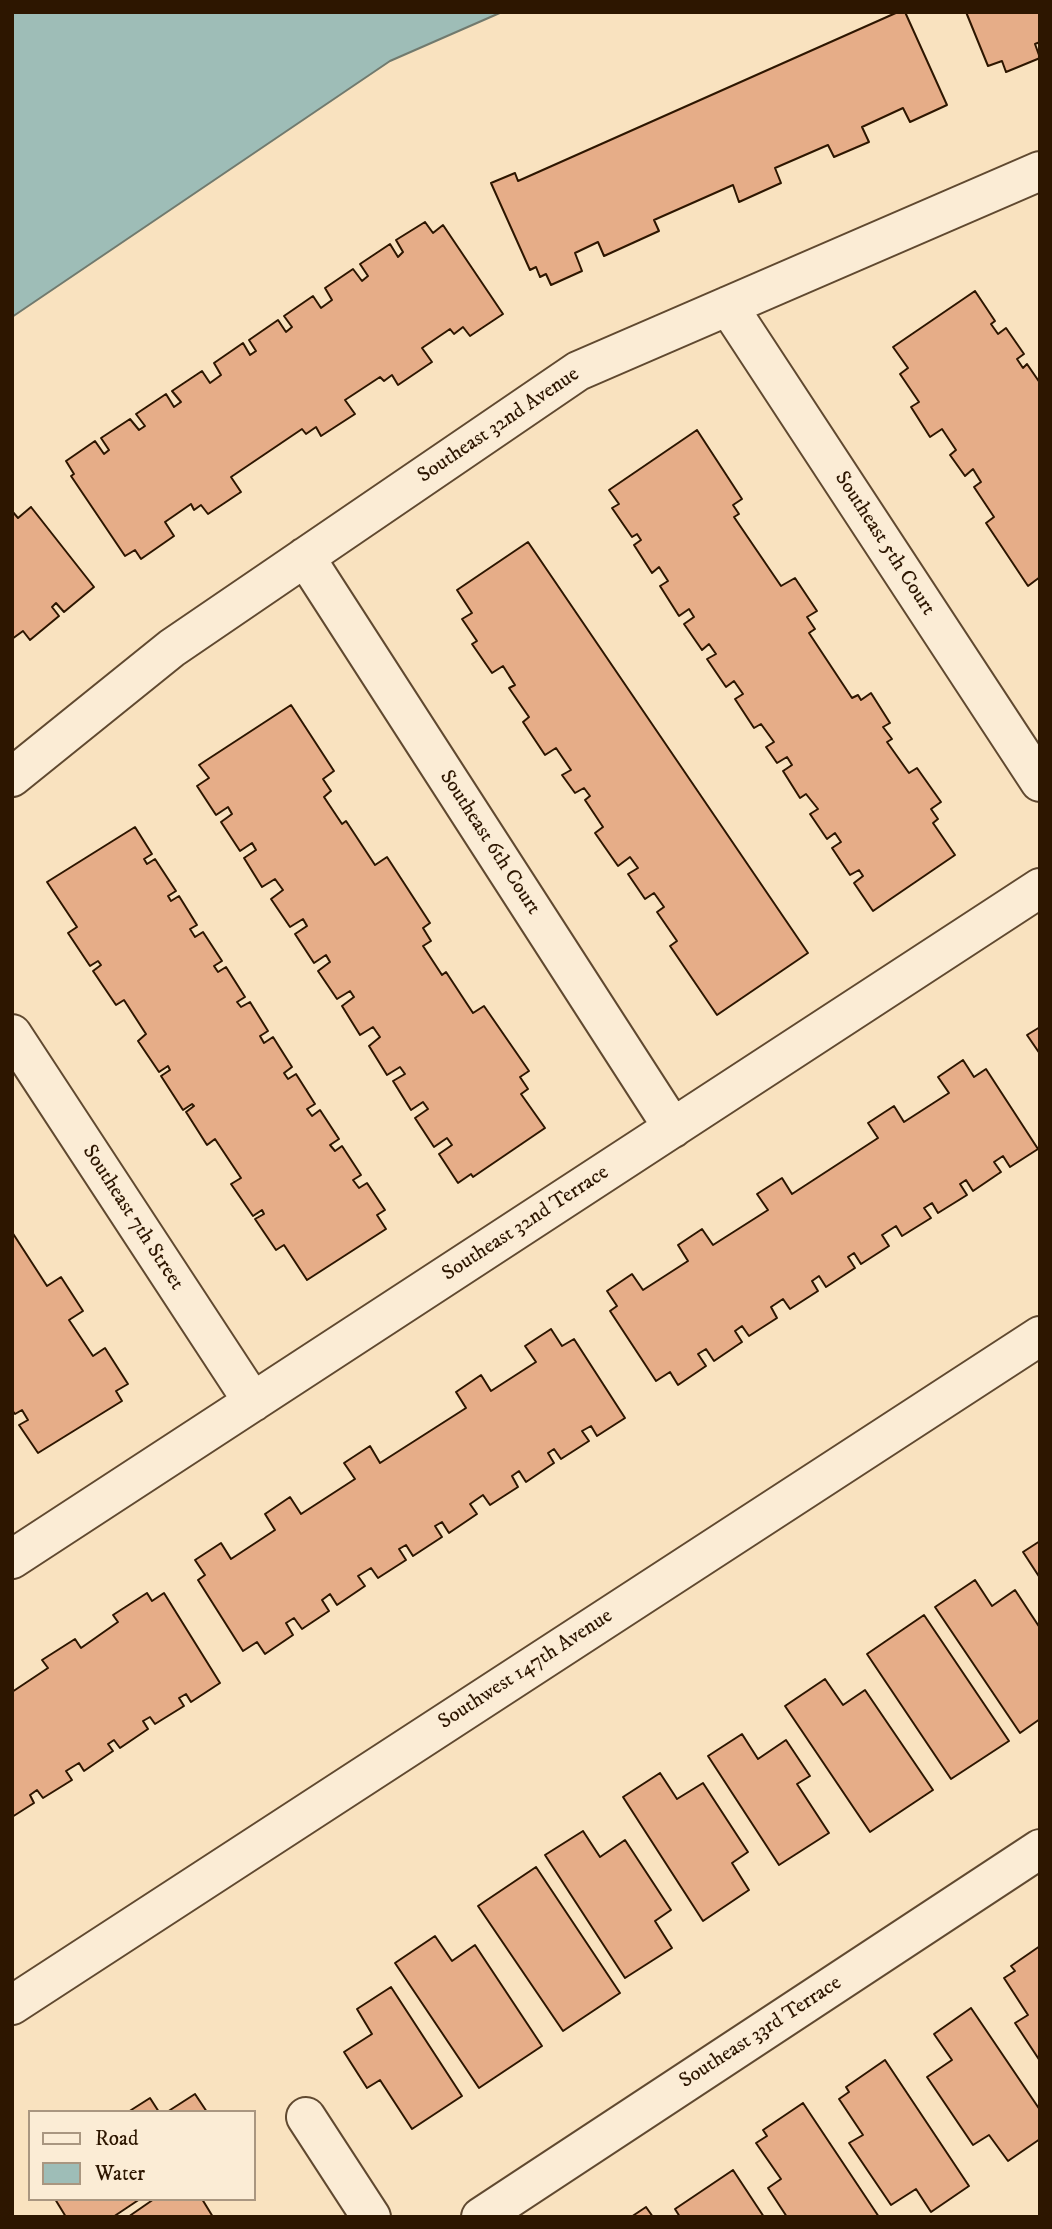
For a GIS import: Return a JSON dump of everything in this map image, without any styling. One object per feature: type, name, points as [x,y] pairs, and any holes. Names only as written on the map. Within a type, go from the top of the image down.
[{"type":"street","name":"Southeast 32nd Avenue","points":[[12,777],[172,649],[578,371],[1040,170]]},
{"type":"street","name":"Southeast 5th Court","points":[[728,306],[1040,782]]},
{"type":"street","name":"Southeast 6th Court","points":[[305,557],[673,1128]]},
{"type":"street","name":"Southeast 32nd Terrace","points":[[12,1559],[1040,888]]},
{"type":"street","name":"Southeast 7th Street","points":[[12,1034],[253,1402]]},
{"type":"street","name":"Southwest 147th Avenue","points":[[12,2005],[1040,1336]]},
{"type":"street","name":"Southeast 33rd Terrace","points":[[481,2217],[1040,1849]]},
{"type":"street","points":[[306,2117],[371,2217]]},
{"type":"water","points":[[12,12],[502,12],[390,61],[12,317]]},
{"type":"building","points":[[898,12],[905,12],[947,105],[910,122],[903,108],[862,127],[869,142],[834,157],[828,145],[775,168],[781,183],[739,202],[733,185],[654,220],[659,231],[604,256],[598,242],[575,253],[582,271],[551,285],[546,274],[540,277],[536,267],[530,270],[491,183],[515,173],[518,181]]},
{"type":"building","points":[[966,12],[1040,12],[1040,42],[1035,44],[1040,58],[1006,72],[1002,61],[988,66]]},
{"type":"building","points":[[425,222],[433,233],[443,225],[503,314],[470,336],[463,327],[454,334],[450,329],[422,348],[432,362],[398,385],[392,375],[384,381],[380,377],[345,400],[355,414],[321,436],[316,427],[306,434],[302,429],[231,477],[241,492],[208,514],[201,505],[194,510],[191,504],[165,522],[174,536],[141,559],[135,550],[125,556],[71,476],[74,474],[66,461],[95,441],[104,454],[109,450],[101,438],[130,419],[139,430],[145,426],[136,414],[166,394],[174,407],[181,402],[172,391],[202,371],[210,383],[221,375],[214,363],[243,343],[250,355],[256,351],[249,340],[278,320],[286,332],[292,327],[284,316],[313,296],[321,308],[332,300],[325,288],[353,269],[362,281],[368,276],[360,264],[390,244],[398,257],[403,252],[396,240]]},
{"type":"building","points":[[975,291],[995,321],[991,324],[998,334],[1006,328],[1024,354],[1017,359],[1023,368],[1027,364],[1040,383],[1040,577],[1028,586],[986,523],[994,517],[974,487],[981,482],[973,469],[965,476],[950,455],[956,450],[942,429],[930,437],[911,407],[919,402],[900,374],[908,368],[893,347]]},
{"type":"building","points":[[697,430],[742,499],[733,505],[739,514],[734,517],[781,586],[795,578],[817,611],[807,617],[815,629],[809,633],[852,698],[858,695],[861,700],[871,693],[890,723],[883,727],[892,739],[887,742],[909,773],[917,768],[941,802],[931,809],[938,819],[933,823],[955,855],[873,911],[854,883],[863,876],[859,870],[850,875],[832,848],[841,842],[835,833],[827,839],[810,814],[818,809],[806,794],[800,798],[783,771],[792,765],[787,757],[777,763],[766,747],[774,742],[761,724],[754,728],[735,699],[743,694],[734,681],[726,687],[707,659],[716,654],[709,644],[702,650],[684,624],[694,617],[689,609],[679,616],[660,586],[668,581],[659,567],[652,573],[634,545],[641,540],[637,534],[632,537],[612,508],[619,504],[609,490]]},
{"type":"building","points":[[31,507],[94,587],[64,612],[56,603],[52,607],[59,616],[30,640],[23,631],[12,639],[12,511],[18,518]]},
{"type":"building","points":[[528,542],[808,953],[717,1015],[670,946],[677,941],[657,912],[664,907],[654,893],[645,899],[628,874],[638,868],[630,857],[618,866],[595,833],[603,827],[585,800],[590,796],[584,788],[575,793],[562,775],[571,770],[556,748],[545,755],[523,722],[529,717],[509,688],[515,685],[503,666],[492,673],[472,644],[477,641],[462,619],[472,613],[457,590]]},
{"type":"building","points":[[291,705],[334,771],[323,779],[331,791],[324,797],[342,824],[346,821],[375,865],[387,857],[430,923],[423,928],[431,941],[423,946],[442,975],[446,972],[473,1013],[484,1006],[529,1071],[520,1077],[528,1089],[521,1094],[545,1128],[473,1177],[471,1174],[458,1183],[439,1154],[452,1145],[447,1138],[434,1147],[415,1118],[428,1109],[423,1102],[411,1110],[393,1081],[405,1074],[400,1067],[387,1075],[369,1046],[380,1037],[373,1027],[360,1035],[342,1006],[354,997],[350,991],[337,999],[318,971],[330,962],[326,955],[314,963],[295,934],[307,926],[303,919],[290,927],[271,899],[283,890],[275,879],[262,887],[244,858],[256,850],[252,843],[240,851],[221,822],[232,814],[228,807],[216,815],[197,786],[209,778],[199,765]]},
{"type":"building","points":[[135,827],[152,854],[144,859],[147,864],[155,859],[176,891],[168,896],[171,901],[179,896],[197,925],[190,929],[195,937],[203,932],[222,961],[214,966],[218,972],[226,967],[245,997],[237,1002],[241,1007],[250,1002],[268,1031],[260,1036],[264,1043],[273,1037],[292,1067],[284,1073],[288,1079],[296,1074],[315,1104],[307,1109],[312,1116],[320,1110],[339,1139],[330,1145],[335,1151],[342,1146],[361,1175],[353,1180],[359,1188],[367,1183],[385,1210],[377,1215],[386,1229],[307,1280],[284,1245],[276,1250],[255,1219],[264,1214],[262,1210],[253,1216],[231,1184],[241,1178],[215,1139],[207,1145],[186,1112],[194,1106],[192,1104],[183,1110],[161,1076],[170,1070],[168,1066],[159,1072],[138,1041],[146,1034],[124,1000],[116,1005],[93,971],[101,965],[98,961],[90,966],[68,933],[77,927],[47,882]]},
{"type":"building","points":[[1040,1027],[1040,1054],[1027,1035]]},
{"type":"building","points":[[963,1060],[974,1077],[986,1069],[1038,1149],[1010,1167],[1003,1156],[994,1162],[1001,1172],[973,1191],[966,1180],[960,1184],[967,1195],[938,1213],[932,1203],[924,1208],[931,1218],[902,1236],[896,1226],[882,1235],[889,1246],[861,1264],[854,1253],[848,1257],[855,1268],[826,1287],[819,1276],[812,1281],[818,1291],[790,1309],[783,1299],[771,1307],[777,1318],[749,1336],[742,1326],[735,1331],[742,1342],[714,1361],[706,1349],[698,1354],[706,1366],[678,1385],[670,1372],[656,1381],[610,1311],[617,1306],[607,1291],[632,1274],[643,1290],[688,1261],[678,1245],[702,1229],[713,1245],[768,1210],[757,1194],[782,1178],[792,1194],[878,1138],[868,1123],[894,1106],[904,1122],[949,1093],[938,1077]]},
{"type":"building","points":[[12,1232],[47,1286],[61,1277],[83,1311],[69,1320],[93,1356],[105,1348],[128,1384],[116,1391],[122,1401],[38,1453],[19,1425],[28,1420],[22,1410],[15,1414],[12,1410]]},
{"type":"building","points":[[551,1329],[562,1346],[574,1339],[625,1418],[597,1436],[591,1426],[582,1431],[589,1441],[561,1459],[554,1449],[548,1453],[554,1463],[526,1482],[519,1471],[512,1476],[518,1487],[490,1505],[483,1495],[470,1504],[477,1514],[449,1533],[442,1522],[435,1526],[442,1537],[413,1556],[406,1545],[399,1549],[406,1560],[378,1578],[371,1568],[358,1576],[365,1586],[337,1605],[330,1594],[322,1600],[329,1611],[302,1629],[294,1618],[286,1623],[293,1635],[265,1654],[257,1642],[243,1651],[198,1580],[205,1575],[195,1560],[221,1543],[231,1559],[275,1530],[265,1514],[290,1497],[301,1514],[355,1479],[344,1463],[370,1446],[380,1463],[466,1408],[456,1392],[481,1375],[491,1391],[536,1362],[525,1346]]},
{"type":"building","points":[[1040,1541],[1040,1578],[1023,1552]]},
{"type":"building","points":[[975,1580],[992,1606],[1015,1590],[1040,1628],[1040,1719],[1020,1733],[935,1607]]},
{"type":"building","points":[[147,1593],[152,1601],[164,1593],[220,1683],[191,1702],[186,1694],[179,1698],[184,1706],[155,1724],[150,1717],[143,1721],[148,1729],[120,1748],[114,1740],[108,1744],[113,1751],[84,1771],[79,1763],[66,1771],[72,1780],[43,1798],[37,1790],[30,1795],[34,1803],[12,1817],[12,1692],[48,1668],[42,1660],[75,1639],[81,1648],[118,1622],[113,1615]]},
{"type":"building","points":[[924,1615],[1009,1741],[951,1779],[867,1654]]},
{"type":"building","points":[[825,1679],[843,1705],[865,1690],[933,1790],[870,1832],[785,1706]]},
{"type":"building","points":[[742,1734],[758,1759],[786,1740],[810,1776],[797,1784],[829,1833],[779,1865],[708,1756]]},
{"type":"building","points":[[660,1773],[677,1799],[703,1783],[748,1852],[732,1863],[749,1890],[703,1921],[623,1797]]},
{"type":"building","points":[[583,1831],[600,1857],[625,1840],[671,1910],[655,1921],[672,1948],[625,1978],[545,1855]]},
{"type":"building","points":[[536,1867],[620,1993],[563,2031],[478,1906]]},
{"type":"building","points":[[435,1936],[452,1961],[475,1945],[542,2046],[479,2088],[395,1963]]},
{"type":"building","points":[[1040,1946],[1040,2061],[1015,2023],[1028,2015],[1004,1978],[1015,1971],[1011,1966]]},
{"type":"building","points":[[391,1987],[462,2096],[412,2129],[380,2080],[367,2088],[344,2052],[372,2034],[357,2009]]},
{"type":"building","points":[[971,2008],[1040,2110],[1040,2139],[1008,2161],[989,2135],[973,2145],[927,2077],[952,2060],[934,2034]]},
{"type":"building","points":[[885,2060],[969,2186],[931,2212],[916,2189],[891,2205],[849,2143],[863,2135],[839,2099],[849,2092],[846,2087]]},
{"type":"building","points":[[195,2094],[206,2110],[170,2110]]},
{"type":"building","points":[[150,2098],[158,2110],[131,2110]]},
{"type":"building","points":[[803,2103],[879,2217],[787,2217],[768,2188],[781,2179],[756,2143],[767,2136],[763,2130]]},
{"type":"building","points":[[733,2170],[764,2217],[680,2217],[675,2209]]},
{"type":"building","points":[[56,2201],[137,2201],[113,2217],[66,2217]]},
{"type":"building","points":[[151,2201],[203,2201],[213,2217],[128,2217]]},
{"type":"building","points":[[646,2207],[653,2217],[631,2217]]}]
